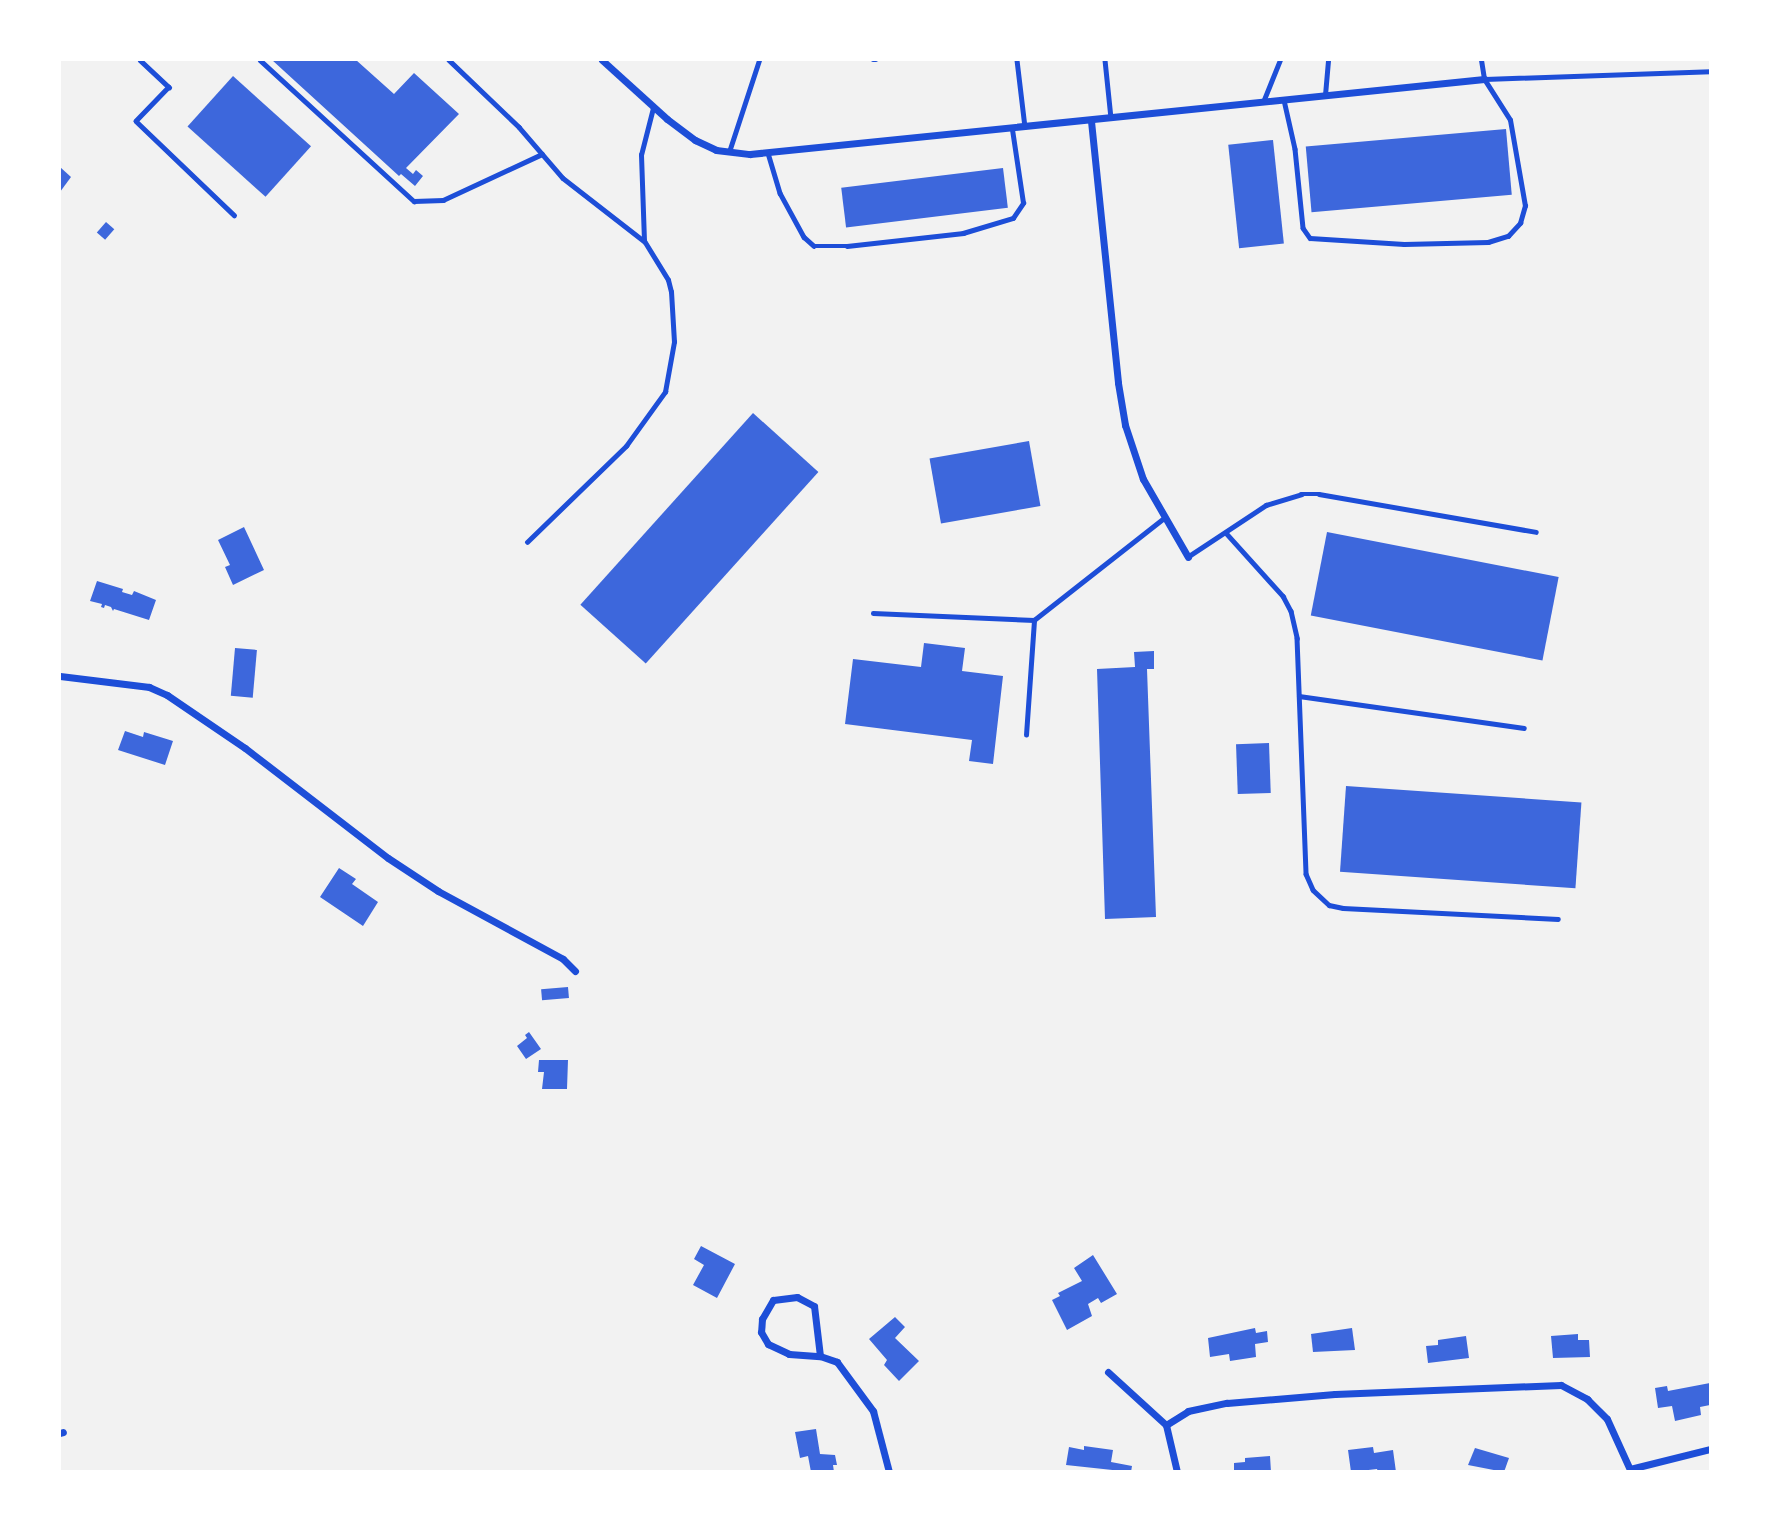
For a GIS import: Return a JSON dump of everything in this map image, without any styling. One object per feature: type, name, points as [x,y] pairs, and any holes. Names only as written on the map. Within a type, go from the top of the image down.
[{"type":"street","points":[[602,60],[653,107],[695,140],[716,150],[729,152],[768,152],[1025,128],[1484,79]]},
{"type":"street","points":[[1091,121],[1118,383],[1125,425],[1143,479],[1188,557]]},
{"type":"street","points":[[60,676],[149,687],[167,695],[245,748],[388,858],[438,891],[563,958],[575,971]]},
{"type":"street","points":[[820,1356],[814,1306],[797,1297],[773,1300],[762,1319],[761,1332],[768,1344],[789,1354],[820,1356],[836,1362],[873,1411],[889,1472]]},
{"type":"street","points":[[1108,1372],[1166,1424],[1177,1472]]},
{"type":"street","points":[[1166,1424],[1188,1411],[1227,1403],[1335,1394],[1561,1385],[1587,1399],[1607,1419],[1630,1471],[1710,1449]]},
{"type":"lane","points":[[140,60],[169,87],[136,121],[234,215]]},
{"type":"lane","points":[[260,60],[414,201],[443,200],[542,154]]},
{"type":"lane","points":[[449,60],[519,127],[563,178],[643,241],[668,280],[671,292],[674,342],[666,393],[626,446],[527,542]]},
{"type":"lane","points":[[729,152],[758,60]]},
{"type":"lane","points":[[1017,60],[1025,128]]},
{"type":"lane","points":[[1105,60],[1111,119]]},
{"type":"lane","points":[[1263,103],[1280,60]]},
{"type":"lane","points":[[1325,96],[1328,60]]},
{"type":"lane","points":[[1284,100],[1295,149],[1303,228],[1310,238],[1404,244],[1488,242],[1508,236],[1520,223],[1525,206],[1510,120],[1484,79],[1481,60]]},
{"type":"lane","points":[[1484,79],[1710,71]]},
{"type":"lane","points":[[643,241],[641,155],[653,107]]},
{"type":"lane","points":[[768,152],[780,193],[804,237],[814,246],[847,246],[963,233],[1013,218],[1023,203],[1013,129]]},
{"type":"lane","points":[[1188,557],[1227,534],[1266,505],[1286,497],[1319,494],[1536,532]]},
{"type":"lane","points":[[873,613],[1034,620],[1165,517]]},
{"type":"lane","points":[[1227,534],[1283,596],[1291,611],[1297,638],[1306,874],[1313,890],[1329,905],[1343,908],[1558,919]]},
{"type":"lane","points":[[1026,735],[1034,620]]},
{"type":"lane","points":[[1299,696],[1524,728]]},
{"type":"building","points":[[272,60],[356,60],[394,94],[414,73],[459,114],[406,168],[413,174],[416,170],[423,176],[415,186],[401,174],[399,176]]},
{"type":"building","points":[[233,76],[311,146],[266,197],[187,127]]},
{"type":"building","points":[[1506,129],[1512,195],[1312,212],[1306,147]]},
{"type":"building","points":[[1273,140],[1284,243],[1239,248],[1228,145]]},
{"type":"building","points":[[60,167],[71,177],[60,192]]},
{"type":"building","points":[[1003,168],[1008,208],[846,228],[841,188]]},
{"type":"building","points":[[106,222],[114,229],[105,240],[97,233]]},
{"type":"building","points":[[753,413],[818,472],[646,664],[580,605]]},
{"type":"building","points":[[1029,441],[1040,506],[941,524],[930,459]]},
{"type":"building","points":[[244,527],[264,570],[233,585],[225,567],[230,565],[218,540]]},
{"type":"building","points":[[1327,532],[1559,577],[1542,660],[1311,615]]},
{"type":"building","points":[[97,581],[123,589],[122,592],[132,595],[134,591],[156,600],[149,620],[114,609],[113,611],[111,607],[105,605],[104,608],[101,607],[102,604],[90,601]]},
{"type":"building","points":[[924,643],[965,648],[962,671],[1003,676],[993,764],[969,761],[972,740],[845,724],[853,659],[921,667]]},
{"type":"building","points":[[235,648],[257,650],[253,698],[231,696]]},
{"type":"building","points":[[1154,651],[1154,669],[1147,669],[1156,917],[1105,919],[1097,669],[1135,667],[1134,652]]},
{"type":"building","points":[[125,731],[143,737],[144,732],[173,741],[165,765],[118,750]]},
{"type":"building","points":[[1269,743],[1271,793],[1238,794],[1236,744]]},
{"type":"building","points":[[1346,786],[1581,802],[1575,888],[1340,872]]},
{"type":"building","points":[[339,868],[356,879],[352,884],[378,902],[363,926],[320,897]]},
{"type":"building","points":[[568,987],[569,998],[542,1000],[541,989]]},
{"type":"building","points":[[529,1032],[541,1049],[526,1059],[517,1046],[527,1038],[525,1035]]},
{"type":"building","points":[[539,1060],[568,1060],[567,1089],[542,1089],[544,1072],[538,1072]]},
{"type":"building","points":[[701,1246],[735,1264],[717,1298],[693,1285],[704,1265],[694,1259]]},
{"type":"building","points":[[1093,1255],[1117,1294],[1101,1303],[1098,1298],[1088,1304],[1092,1316],[1067,1330],[1052,1300],[1060,1296],[1058,1293],[1082,1281],[1074,1268]]},
{"type":"building","points":[[895,1317],[905,1327],[895,1338],[919,1361],[899,1381],[884,1365],[887,1360],[869,1339]]},
{"type":"building","points":[[1255,1328],[1256,1333],[1267,1331],[1268,1342],[1255,1344],[1256,1357],[1230,1361],[1229,1354],[1210,1357],[1208,1338]]},
{"type":"building","points":[[1352,1328],[1355,1350],[1313,1352],[1311,1334]]},
{"type":"building","points":[[1578,1334],[1578,1340],[1589,1340],[1590,1357],[1553,1358],[1551,1336]]},
{"type":"building","points":[[1466,1336],[1469,1358],[1428,1363],[1426,1346],[1438,1345],[1438,1340]]},
{"type":"building","points":[[1710,1383],[1710,1405],[1700,1407],[1701,1415],[1675,1421],[1672,1406],[1658,1408],[1655,1388],[1667,1386],[1668,1391]]},
{"type":"building","points":[[816,1429],[820,1454],[835,1455],[837,1465],[833,1465],[834,1472],[811,1472],[808,1456],[800,1458],[795,1432]]},
{"type":"building","points":[[1084,1446],[1113,1450],[1111,1462],[1132,1466],[1131,1472],[1066,1465],[1069,1447],[1084,1450]]},
{"type":"building","points":[[1373,1447],[1374,1453],[1393,1450],[1396,1472],[1378,1472],[1377,1469],[1351,1472],[1348,1450]]},
{"type":"building","points":[[1475,1448],[1509,1458],[1504,1472],[1468,1465]]},
{"type":"building","points":[[1270,1456],[1271,1472],[1234,1472],[1234,1463],[1245,1462],[1245,1458]]}]
